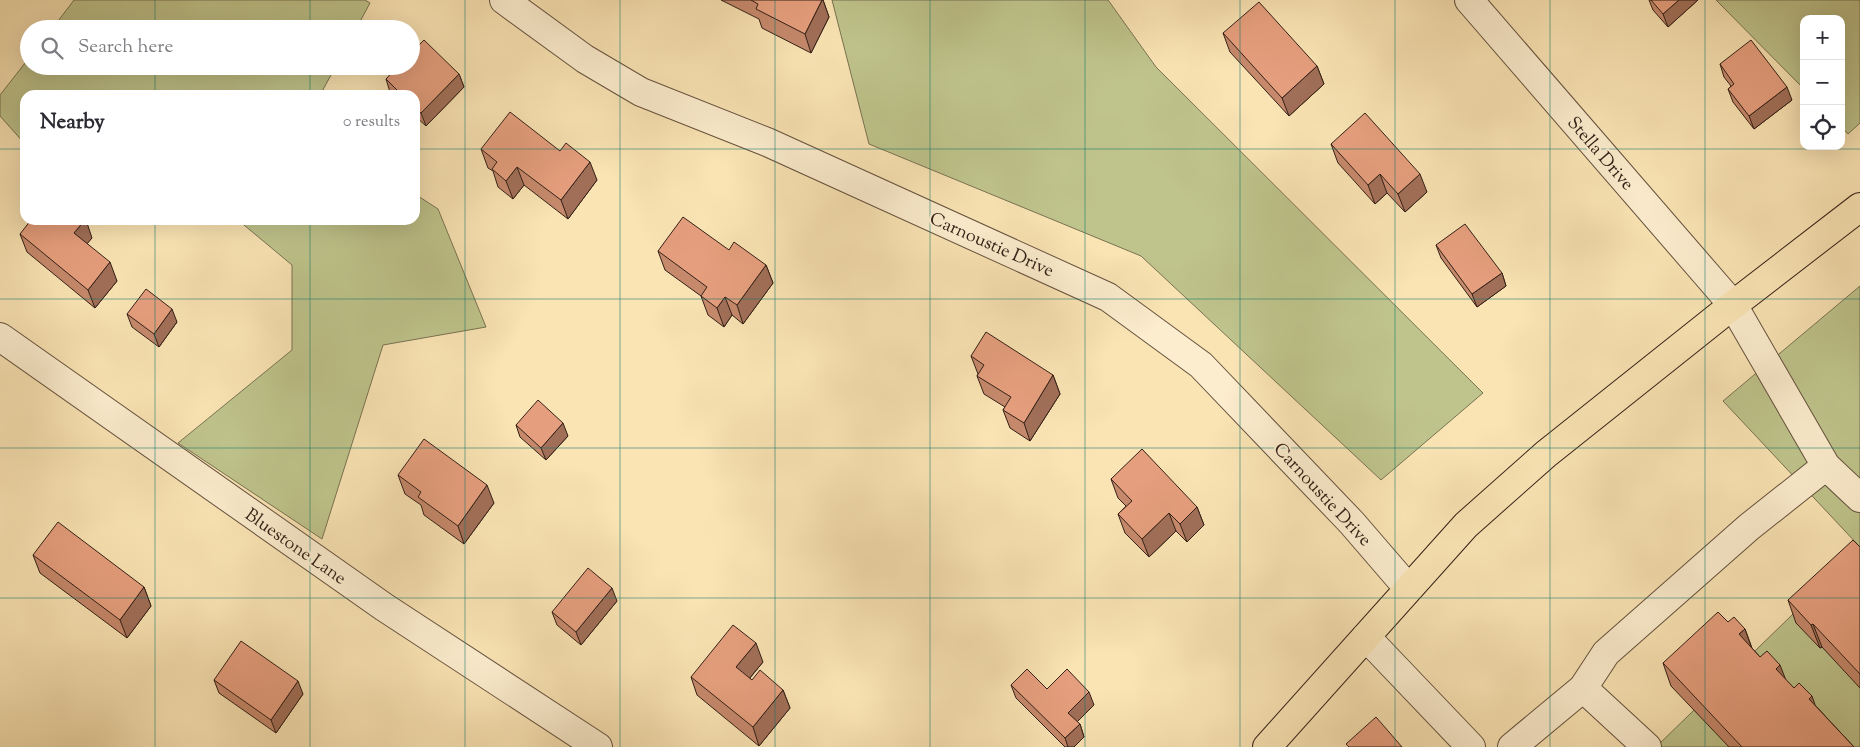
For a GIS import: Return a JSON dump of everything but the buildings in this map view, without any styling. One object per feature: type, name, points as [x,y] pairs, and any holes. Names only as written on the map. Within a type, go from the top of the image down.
[{"type":"highway","points":[[1268,747],[1466,525],[1546,454],[1733,305],[1860,208]]},
{"type":"street","name":"Carnoustie Drive","points":[[504,0],[585,59],[641,92],[767,142],[1108,297],[1200,365],[1352,524],[1408,588]]},
{"type":"street","name":"Stella Drive","points":[[1469,0],[1733,305],[1826,466],[1860,498]]},
{"type":"street","name":"Bluestone Lane","points":[[0,336],[384,607],[598,747]]},
{"type":"street","points":[[1512,747],[1584,688],[1606,653],[1749,527],[1826,466]]},
{"type":"street","points":[[1366,637],[1471,747]]},
{"type":"street","points":[[1584,688],[1647,747]]},
{"type":"green space","points":[[74,0],[365,0],[370,3],[361,20],[59,20]]},
{"type":"green space","points":[[832,0],[1108,0],[1156,67],[1483,393],[1381,480],[1141,256],[869,144]]},
{"type":"green space","points":[[1716,0],[1860,0],[1860,123],[1848,134],[1845,131],[1845,15],[1800,15],[1800,85]]},
{"type":"green space","points":[[20,69],[20,75],[331,75],[323,90],[20,90],[20,138],[0,116],[0,95]]},
{"type":"green space","points":[[420,197],[438,209],[486,327],[383,345],[322,539],[178,443],[292,350],[292,265],[244,225],[420,225]]},
{"type":"green space","points":[[1860,286],[1860,547],[1723,401]]},
{"type":"green space","points":[[1860,549],[1860,747],[1656,747]]}]
